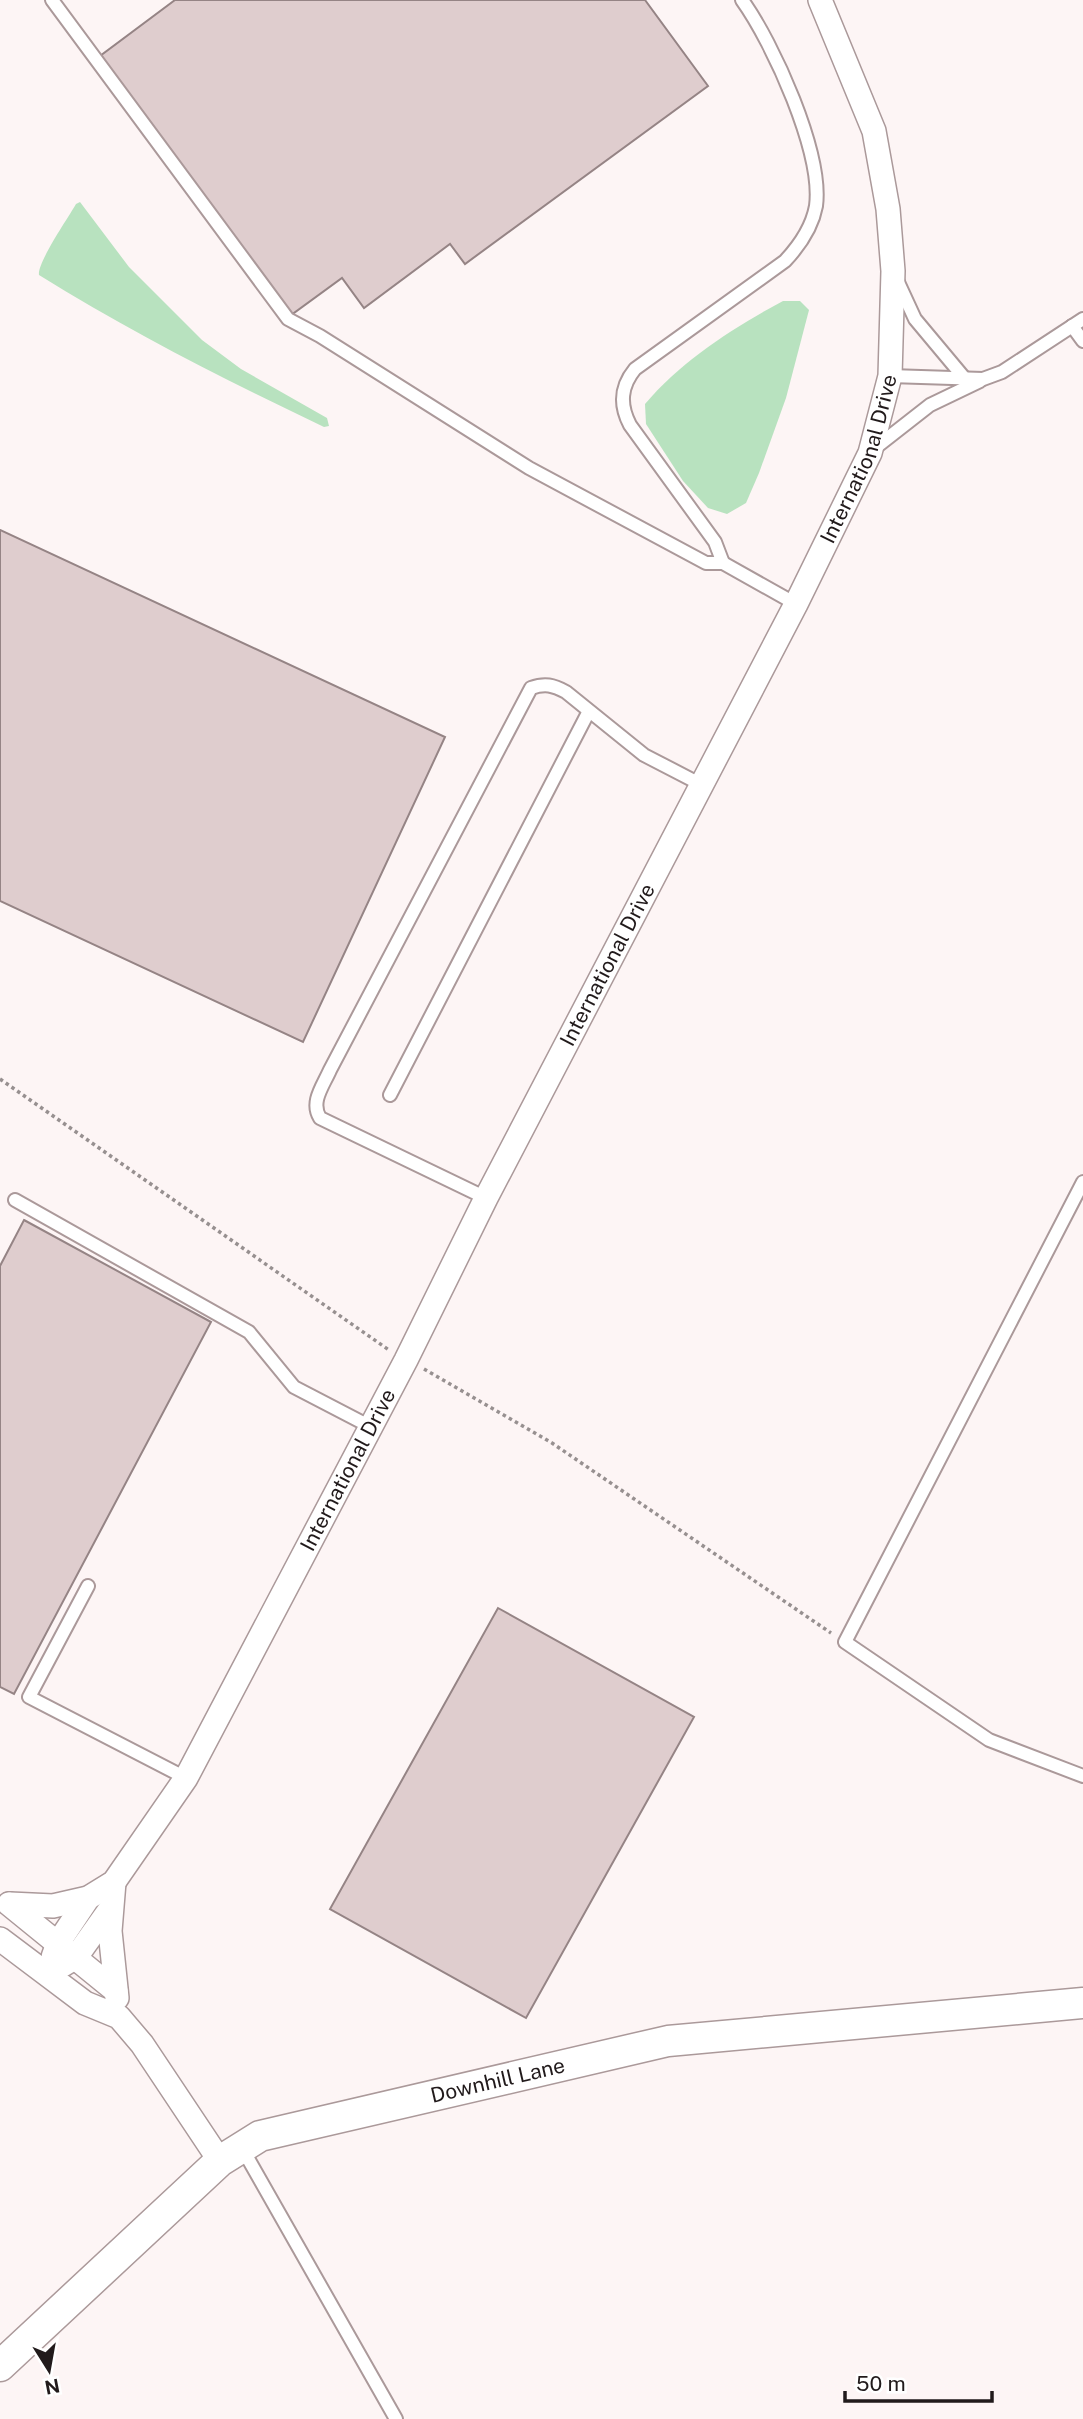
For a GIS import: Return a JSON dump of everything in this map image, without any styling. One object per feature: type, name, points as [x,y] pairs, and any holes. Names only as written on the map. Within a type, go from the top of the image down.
[{"type":"street","name":"International Drive","points":[[5,1901],[53,1906],[88,1898],[114,1882],[186,1778],[371,1427],[486,1198],[796,604],[870,453],[890,376],[893,271],[888,209],[874,131],[820,0]]},
{"type":"street","name":"International Drive","points":[[114,1882],[111,1908],[119,2017]]},
{"type":"street","name":"International Drive","points":[[67,1950],[88,1898]]},
{"type":"street","name":"International Drive","points":[[5,1901],[116,1991]]},
{"type":"street","name":"International Drive","points":[[48,1973],[67,1950],[111,1908]]},
{"type":"street","points":[[0,1940],[85,2003],[119,2017],[231,2154]]},
{"type":"street","name":"Downhill Lane","points":[[0,2366],[231,2154],[260,2136],[668,2041],[1083,2003]]},
{"type":"lane","points":[[52,0],[288,319],[568,491],[706,563],[723,563],[796,604]]},
{"type":"lane","points":[[723,563],[715,542],[630,425],[624,413],[622,395],[626,380],[635,369],[785,261],[801,243],[811,224],[816,204],[815,175],[802,127],[772,52],[742,0]]},
{"type":"lane","points":[[893,271],[915,319],[966,380]]},
{"type":"lane","points":[[870,453],[930,405],[1002,372],[1078,323],[1083,341]]},
{"type":"lane","points":[[890,376],[983,379]]},
{"type":"lane","points":[[486,1198],[320,1118],[315,1111],[316,1101],[531,688],[554,685],[644,755],[700,784]]},
{"type":"lane","points":[[390,1095],[589,711]]},
{"type":"lane","points":[[1083,1182],[845,1642],[989,1740],[1083,1776]]},
{"type":"lane","points":[[15,1200],[249,1332],[294,1387],[371,1427]]},
{"type":"lane","points":[[88,1586],[29,1697],[186,1778]]},
{"type":"lane","points":[[231,2154],[396,2419]]},
{"type":"path","points":[[0,1079],[388,1350]]},
{"type":"path","points":[[426,1371],[552,1443],[845,1642]]},
{"type":"shaded area","points":[[80,202],[129,267],[202,340],[241,369],[327,418],[329,426],[324,427],[251,392],[39,275],[48,251],[76,204]]},
{"type":"shaded area","points":[[783,301],[800,301],[809,310],[786,398],[746,503],[727,514],[708,508],[683,481],[646,424],[645,404],[675,373],[709,346]]},
{"type":"building","points":[[175,0],[645,0],[708,86],[465,264],[450,244],[364,308],[342,278],[287,318],[96,59]]},
{"type":"building","points":[[0,530],[445,737],[303,1042],[0,901]]},
{"type":"building","points":[[24,1220],[211,1322],[14,1694],[0,1687],[0,1266]]},
{"type":"building","points":[[498,1608],[694,1717],[526,2018],[330,1909]]}]
